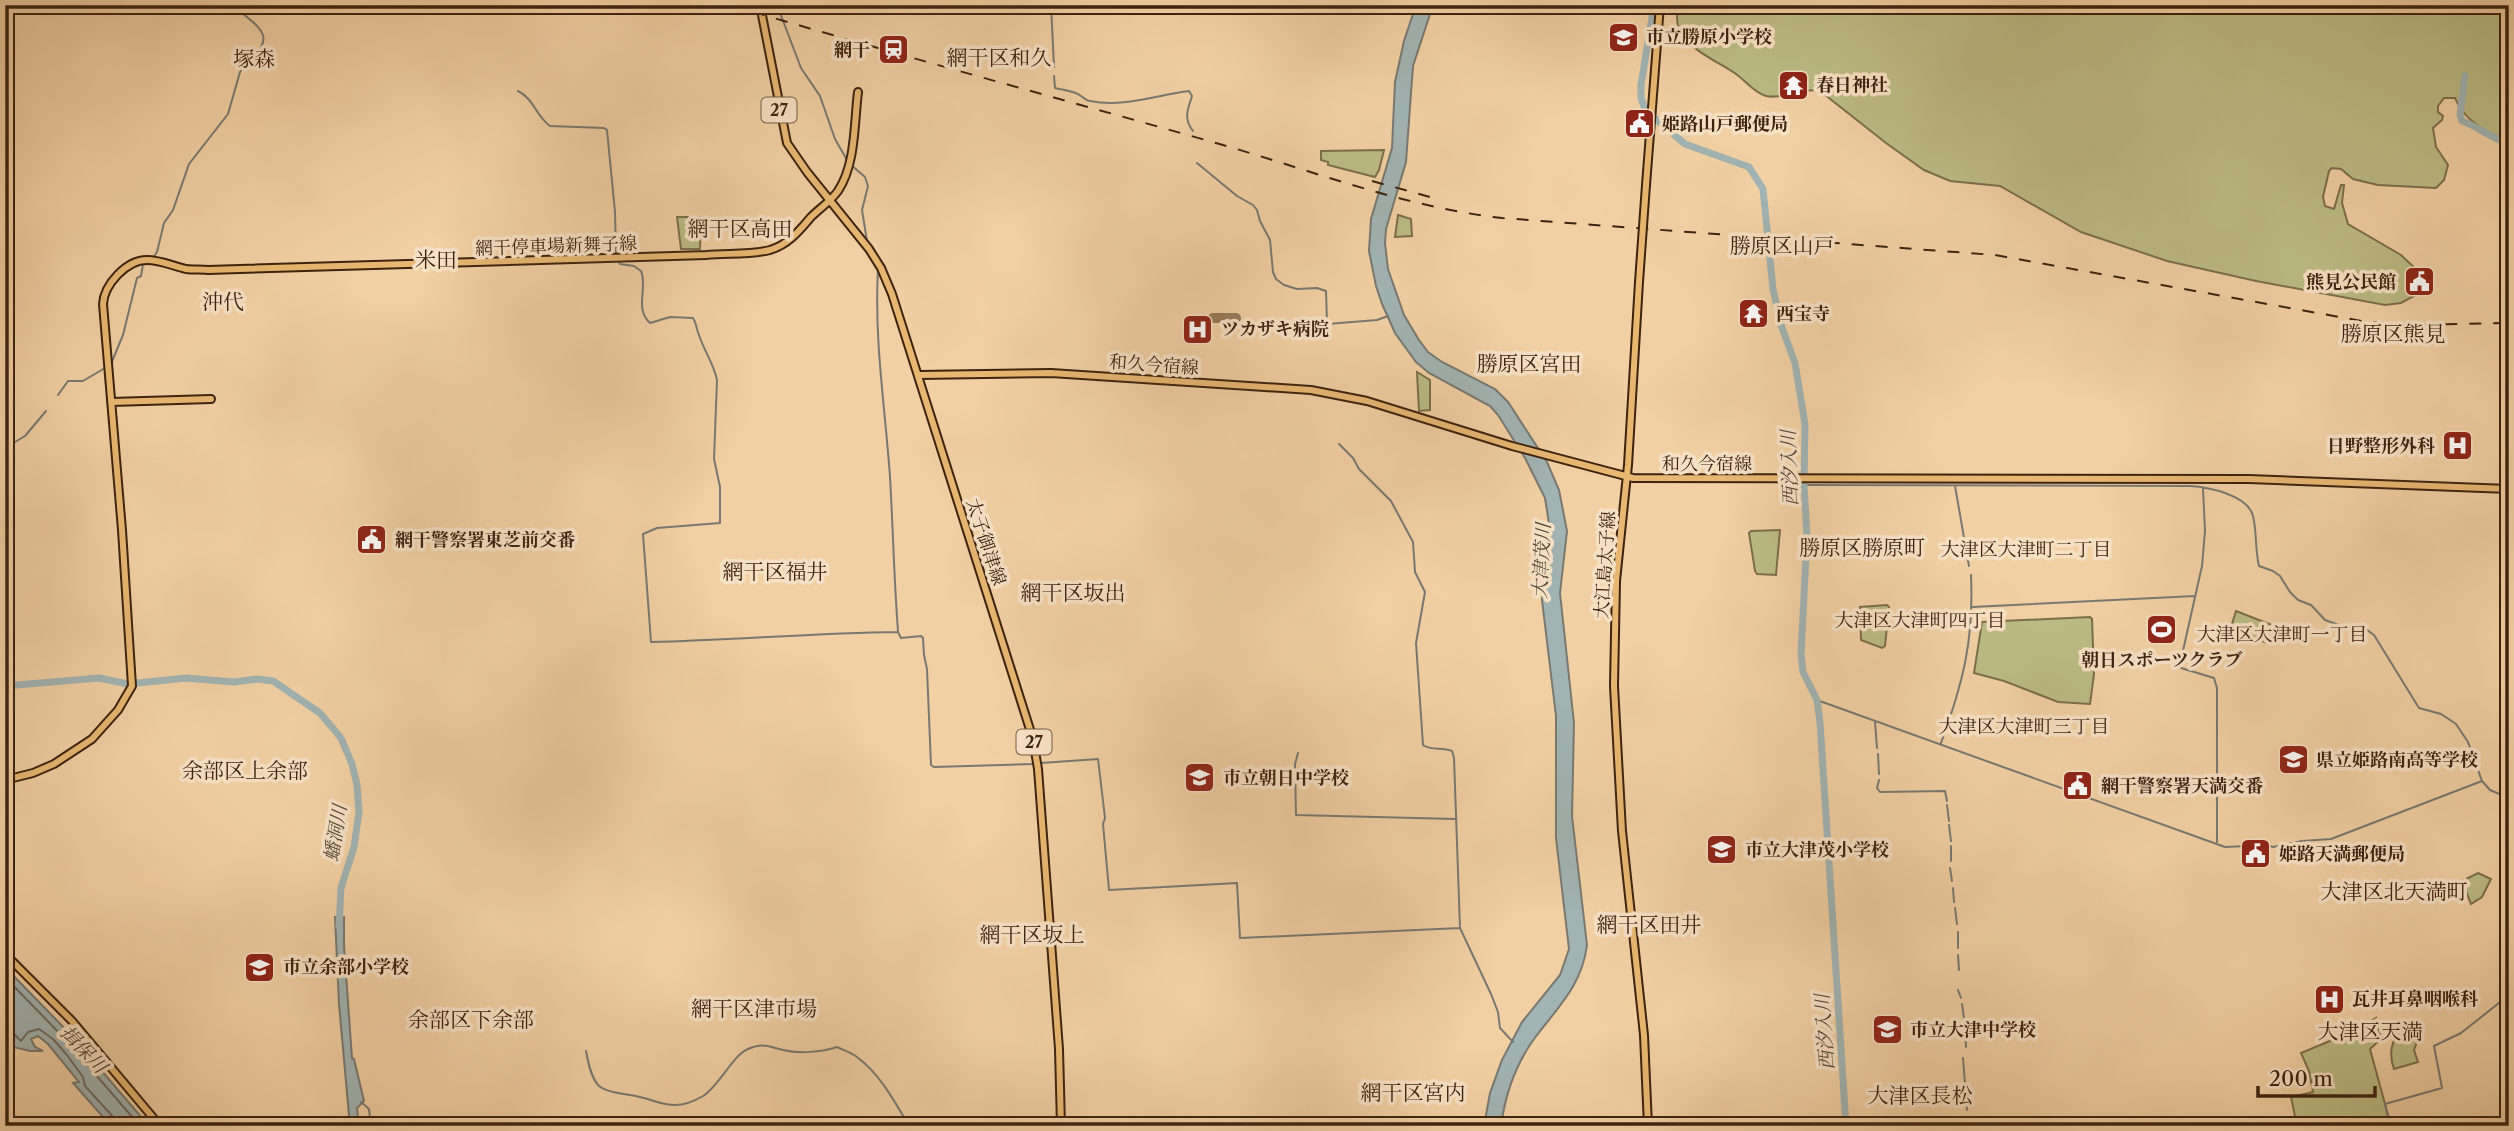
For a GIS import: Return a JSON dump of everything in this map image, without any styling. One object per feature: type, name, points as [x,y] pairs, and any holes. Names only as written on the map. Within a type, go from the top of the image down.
[{"type":"main road","name":"大江島太子線","points":[[1648,1126],[1644,1035],[1622,831],[1614,686],[1615,599],[1660,5]]},
{"type":"main road","name":"太子御津線","points":[[759,6],[787,143],[881,268],[892,294],[1036,750],[1059,1049],[1060,1126]]},
{"type":"main road","name":"網干停車場新舞子線","points":[[5,780],[33,774],[54,764],[92,739],[118,710],[132,685],[103,304],[104,291],[122,272],[144,260],[190,270],[208,270],[753,253],[772,249],[792,238],[841,186],[849,165],[858,92]]},
{"type":"main road","name":"和久今宿線","points":[[919,375],[1009,372],[1071,374],[1311,390],[1367,401],[1512,446],[1626,477],[2249,479],[2509,489]]},
{"type":"main road","points":[[111,402],[211,399]]},
{"type":"main road","points":[[5,954],[72,1021],[160,1126]]},
{"type":"shaded area","points":[[1679,5],[2509,5],[2509,139],[2492,134],[2477,125],[2455,98],[2444,98],[2438,106],[2442,120],[2433,128],[2436,147],[2448,165],[2444,180],[2436,188],[2378,185],[2353,179],[2341,169],[2332,168],[2329,171],[2323,197],[2325,206],[2334,209],[2341,185],[2344,185],[2342,203],[2348,224],[2401,255],[2418,271],[2415,279],[2416,295],[2401,303],[2385,305],[2167,261],[2081,232],[2000,186],[1950,181],[1924,170],[1820,91],[1772,97],[1758,92],[1685,39],[1677,18]]},
{"type":"shaded area","points":[[1384,150],[1375,177],[1328,165],[1328,162],[1321,160],[1321,151]]},
{"type":"shaded area","points":[[1398,215],[1411,219],[1412,236],[1395,237]]},
{"type":"shaded area","points":[[677,217],[701,217],[700,249],[681,249]]},
{"type":"shaded area","points":[[1417,372],[1430,380],[1430,410],[1419,411]]},
{"type":"shaded area","points":[[1780,530],[1776,575],[1757,574],[1749,533]]},
{"type":"shaded area","points":[[1887,605],[1885,646],[1882,648],[1861,640],[1860,607]]},
{"type":"shaded area","points":[[2236,611],[2277,627],[2270,644],[2232,630]]},
{"type":"shaded area","points":[[2090,617],[2094,674],[2090,704],[2058,702],[2004,681],[1974,673],[1982,622]]},
{"type":"shaded area","points":[[2478,873],[2491,879],[2482,897],[2471,904],[2462,881]]},
{"type":"shaded area","points":[[2376,1018],[2381,1039],[2370,1049],[2391,1126],[2297,1126],[2291,1097],[2313,1092],[2309,1071],[2301,1053],[2361,1028]]},
{"type":"shaded area","points":[[2397,1033],[2417,1042],[2414,1050],[2418,1062],[2394,1069],[2391,1051]]},
{"type":"water","name":"大津茂川","points":[[1416,5],[1433,5],[1413,66],[1406,162],[1386,229],[1388,269],[1404,315],[1428,352],[1495,389],[1508,402],[1547,462],[1559,490],[1567,531],[1560,593],[1574,723],[1572,816],[1587,945],[1574,985],[1534,1039],[1517,1070],[1508,1092],[1501,1126],[1484,1126],[1490,1093],[1502,1060],[1522,1022],[1560,975],[1569,949],[1556,838],[1556,716],[1542,600],[1550,530],[1545,498],[1525,458],[1498,415],[1490,406],[1429,373],[1416,362],[1395,333],[1376,286],[1369,251],[1371,219],[1392,148],[1395,82],[1404,41]]},
{"type":"water","points":[[335,917],[344,917],[352,1058],[364,1101],[357,1108],[359,1126],[350,1126],[339,1004]]},
{"type":"water","points":[[5,967],[70,1034],[149,1126],[111,1126],[73,1083],[79,1082],[48,1044],[38,1036],[31,1039],[35,1047],[43,1051],[13,1047],[11,1040],[5,1037],[5,1015],[12,1013],[5,1001]]},
{"type":"waterway","points":[[777,5],[801,68],[820,96],[835,139],[847,160]]},
{"type":"waterway","points":[[1051,5],[1054,67]]},
{"type":"waterway","name":"西汐入川","points":[[1654,5],[1641,85],[1645,110],[1685,144],[1749,167],[1763,189],[1773,289],[1781,325],[1795,363],[1805,424],[1807,536],[1801,654],[1803,672],[1817,700],[1820,722],[1846,1126]]},
{"type":"waterway","points":[[153,258],[164,223],[173,210],[189,164],[228,114],[240,72],[259,51],[264,39],[259,29],[242,13]]},
{"type":"waterway","points":[[1054,76],[1055,88],[1102,103],[1127,102],[1189,91],[1192,96],[1187,118],[1193,131]]},
{"type":"waterway","points":[[2465,76],[2460,115],[2462,121],[2509,142]]},
{"type":"waterway","points":[[518,91],[528,98],[550,126],[607,130],[616,254]]},
{"type":"waterway","points":[[1197,163],[1257,210],[1270,240],[1276,279],[1297,289],[1317,288],[1326,291],[1327,324],[1377,320],[1388,316]]},
{"type":"waterway","points":[[851,165],[865,177],[868,186],[862,210],[867,241]]},
{"type":"waterway","points":[[871,259],[878,269],[879,347],[890,477],[898,631]]},
{"type":"waterway","points":[[617,260],[620,264],[634,266],[641,271],[643,311],[650,323],[670,317],[693,318],[717,380],[714,459],[720,487],[720,523],[657,528],[643,534],[651,642],[898,632],[901,638],[921,636],[927,669],[931,765],[1035,764]]},
{"type":"waterway","points":[[111,364],[123,335],[143,264]]},
{"type":"waterway","points":[[58,395],[68,381],[83,381],[105,368]]},
{"type":"waterway","points":[[5,448],[25,436],[46,411]]},
{"type":"waterway","points":[[1339,444],[1391,501],[1413,542],[1415,572],[1425,592],[1416,643],[1423,745],[1452,751],[1460,928],[1491,994],[1498,1012],[1500,1028],[1513,1042]]},
{"type":"waterway","points":[[1804,485],[2190,486],[2217,490],[2236,498],[2250,509],[2253,516],[2259,566],[2280,576],[2298,600],[2311,605],[2325,620],[2342,626],[2360,625],[2374,635],[2419,708],[2441,714],[2456,724],[2468,742],[2482,781],[2490,790],[2509,798]]},
{"type":"waterway","points":[[1955,486],[1969,566]]},
{"type":"waterway","points":[[2203,488],[2205,531],[2202,566],[2180,664],[2181,668],[2214,678],[2217,688],[2217,842]]},
{"type":"waterway","points":[[1941,743],[1955,701],[1969,641],[1971,575]]},
{"type":"waterway","points":[[1972,607],[2195,596]]},
{"type":"waterway","name":"蟠洞川","points":[[5,686],[99,678],[128,684],[186,678],[234,682],[257,679],[273,681],[320,713],[341,738],[357,785],[359,812],[354,847],[341,888],[339,926]]},
{"type":"waterway","points":[[1817,700],[2225,847],[2273,847],[2331,839],[2482,781]]},
{"type":"waterway","points":[[1875,722],[1877,748]]},
{"type":"waterway","points":[[1298,753],[1295,764],[1296,815],[1455,819]]},
{"type":"waterway","points":[[1878,754],[1879,774]]},
{"type":"waterway","points":[[1041,763],[1098,759],[1109,890],[1237,883],[1240,938],[1460,928]]},
{"type":"waterway","points":[[1879,780],[1877,788],[1880,792],[1945,791],[1947,801]]},
{"type":"waterway","points":[[1947,805],[1949,821]]},
{"type":"waterway","points":[[1949,825],[1951,841]]},
{"type":"waterway","points":[[1951,846],[1951,861]]},
{"type":"waterway","points":[[1950,868],[1952,881]]},
{"type":"waterway","points":[[1953,888],[1954,902]]},
{"type":"waterway","points":[[1955,908],[1957,924]]},
{"type":"waterway","points":[[1958,932],[1958,948]]},
{"type":"waterway","points":[[1958,955],[1959,970]]},
{"type":"waterway","points":[[1958,990],[1961,998]]},
{"type":"waterway","points":[[2390,1126],[2385,1104],[2442,1088],[2434,1046],[2461,1033],[2509,995]]},
{"type":"waterway","points":[[1962,1004],[1964,1018]]},
{"type":"waterway","points":[[1965,1025],[1966,1047]]},
{"type":"waterway","points":[[586,1051],[592,1074],[602,1088],[673,1105],[692,1102],[703,1096],[737,1057],[748,1049],[766,1046],[803,1052],[837,1047],[855,1056],[873,1072],[909,1126]]},
{"type":"waterway","points":[[1963,1058],[1967,1110]]},
{"type":"waterway","points":[[361,1102],[369,1109],[371,1126]]},
{"type":"waterway","points":[[1968,1120],[1969,1125]]},
{"type":"taxiway","points":[[1213,318],[1236,318]]},
{"type":"railway","points":[[730,5],[1216,143],[1393,197],[1465,213],[1995,255],[2362,321],[2411,325],[2509,323]]},
{"type":"railway","points":[[1372,181],[1430,197]]},
{"type":"place","name":"市立勝原小学校","points":[[1623,37]]},
{"type":"place","name":"網干","points":[[893,50]]},
{"type":"place","name":"春日神社","points":[[1793,85]]},
{"type":"place","name":"姫路山戸郵便局","points":[[1639,124]]},
{"type":"place","name":"熊見公民館","points":[[2419,282]]},
{"type":"place","name":"西宝寺","points":[[1753,314]]},
{"type":"place","name":"ツカザキ病院","points":[[1198,329]]},
{"type":"place","name":"日野整形外科","points":[[2458,446]]},
{"type":"place","name":"網干警察署東芝前交番","points":[[372,540]]},
{"type":"place","name":"朝日スポーツクラブ","points":[[2162,630]]},
{"type":"place","name":"県立姫路南高等学校","points":[[2293,760]]},
{"type":"place","name":"市立朝日中学校","points":[[1200,778]]},
{"type":"place","name":"網干警察署天満交番","points":[[2078,786]]},
{"type":"place","name":"市立大津茂小学校","points":[[1722,850]]},
{"type":"place","name":"姫路天満郵便局","points":[[2256,854]]},
{"type":"place","name":"市立余部小学校","points":[[260,967]]},
{"type":"place","name":"瓦井耳鼻咽喉科","points":[[2329,999]]},
{"type":"place","name":"市立大津中学校","points":[[1887,1030]]},
{"type":"district","name":"網干区和久","points":[[999,58]]},
{"type":"district","name":"塚森","points":[[254,59]]},
{"type":"district","name":"網干区高田","points":[[740,229]]},
{"type":"district","name":"勝原区山戸","points":[[1782,246]]},
{"type":"district","name":"米田","points":[[436,260]]},
{"type":"district","name":"沖代","points":[[223,302]]},
{"type":"district","name":"勝原区熊見","points":[[2393,334]]},
{"type":"district","name":"勝原区宮田","points":[[1529,364]]},
{"type":"district","name":"勝原区勝原町","points":[[1862,548]]},
{"type":"district","name":"大津区大津町二丁目","points":[[2026,549]]},
{"type":"district","name":"網干区福井","points":[[775,572]]},
{"type":"district","name":"網干区坂出","points":[[1073,593]]},
{"type":"district","name":"大津区大津町四丁目","points":[[1920,620]]},
{"type":"district","name":"大津区大津町一丁目","points":[[2282,634]]},
{"type":"district","name":"大津区大津町三丁目","points":[[2024,726]]},
{"type":"district","name":"余部区上余部","points":[[245,771]]},
{"type":"district","name":"大津区北天満町","points":[[2394,892]]},
{"type":"district","name":"網干区田井","points":[[1649,925]]},
{"type":"district","name":"網干区坂上","points":[[1032,935]]},
{"type":"district","name":"網干区津市場","points":[[754,1009]]},
{"type":"district","name":"余部区下余部","points":[[471,1020]]},
{"type":"district","name":"大津区天満","points":[[2370,1032]]},
{"type":"district","name":"網干区宮内","points":[[1413,1093]]},
{"type":"district","name":"大津区長松","points":[[1920,1096]]},
{"type":"water label","name":"揖保川","points":[[84,1049]]}]
